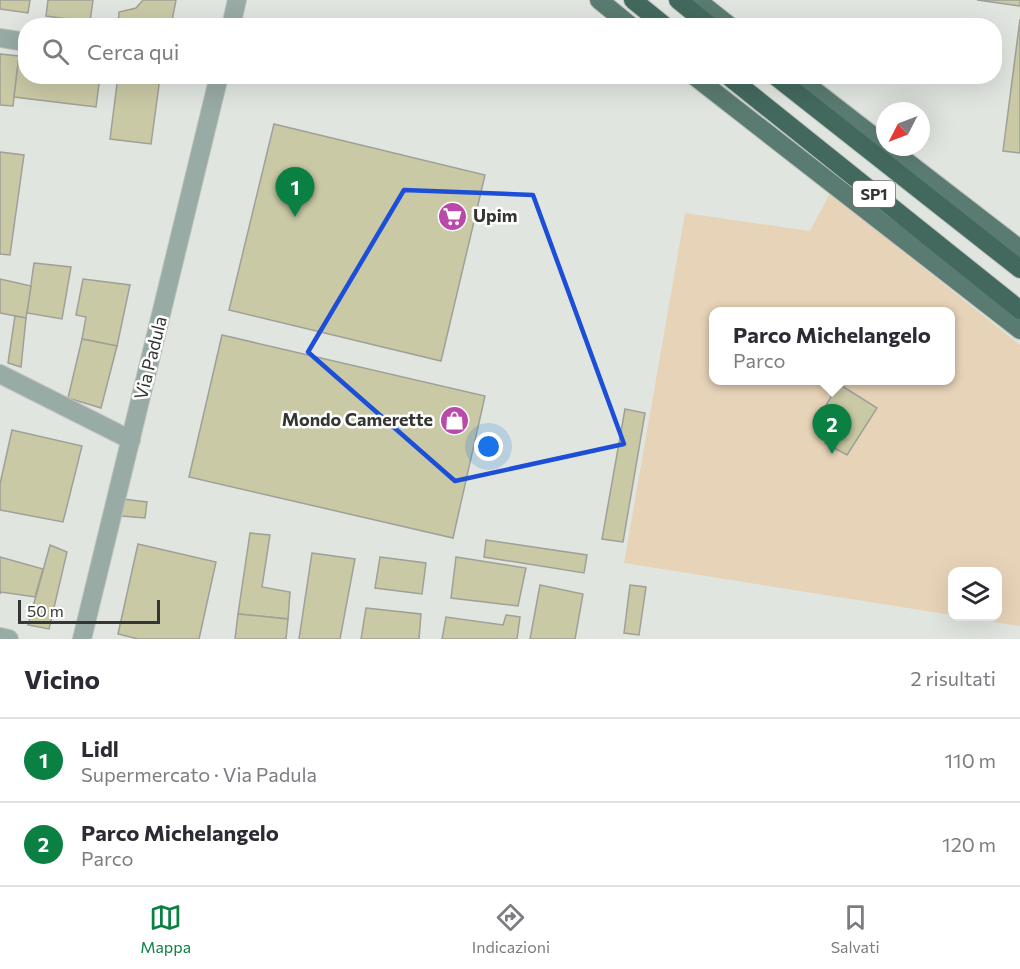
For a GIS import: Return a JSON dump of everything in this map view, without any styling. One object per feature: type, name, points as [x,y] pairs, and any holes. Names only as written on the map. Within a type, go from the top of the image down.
[{"type":"highway","points":[[633,0],[654,18]]},
{"type":"highway","points":[[678,0],[700,18]]},
{"type":"highway","name":"SP1","points":[[738,84],[1020,310]]},
{"type":"highway","name":"SP1","points":[[785,84],[1020,269]]},
{"type":"main road","points":[[599,0],[621,18]]},
{"type":"main road","points":[[698,0],[720,18]]},
{"type":"main road","points":[[704,84],[1020,330]]},
{"type":"main road","points":[[806,84],[876,138]]},
{"type":"main road","points":[[899,156],[1020,249]]},
{"type":"street","points":[[233,18],[237,0]]},
{"type":"street","points":[[0,38],[18,41]]},
{"type":"street","name":"Via Padula","points":[[82,639],[217,84]]},
{"type":"street","points":[[0,374],[131,440]]},
{"type":"street","points":[[0,637],[9,639]]},
{"type":"highlighted area","points":[[404,190],[533,195],[624,444],[455,481],[308,352]]},
{"type":"shaded area","points":[[830,193],[1020,345],[1020,626],[988,621],[1002,621],[1002,567],[948,567],[948,614],[624,563],[685,213],[810,231]]},
{"type":"building","points":[[0,0],[30,0],[28,13],[0,9]]},
{"type":"building","points":[[48,0],[93,0],[91,18],[46,16]]},
{"type":"building","points":[[143,0],[176,0],[173,18],[119,18],[119,12],[136,8]]},
{"type":"building","points":[[977,0],[1020,0],[1020,6]]},
{"type":"building","points":[[1020,19],[1020,153],[1003,151]]},
{"type":"building","points":[[0,54],[18,56],[13,106],[0,105]]},
{"type":"building","points":[[18,64],[18,84],[99,84],[96,107],[14,97]]},
{"type":"building","points":[[117,84],[159,84],[151,144],[110,139]]},
{"type":"building","points":[[274,124],[485,175],[441,361],[229,310]]},
{"type":"building","points":[[0,152],[24,155],[10,255],[0,254]]},
{"type":"building","points":[[34,263],[71,267],[62,319],[27,313]]},
{"type":"building","points":[[0,279],[31,286],[26,318],[0,313]]},
{"type":"building","points":[[83,279],[130,285],[117,346],[82,339],[86,317],[76,315]]},
{"type":"building","points":[[15,316],[26,318],[21,367],[8,363]]},
{"type":"building","points":[[222,335],[485,396],[453,538],[189,477]]},
{"type":"building","points":[[82,339],[117,346],[101,408],[68,398]]},
{"type":"building","points":[[841,385],[877,408],[847,455],[825,443],[840,418],[826,405]]},
{"type":"building","points":[[625,409],[645,413],[623,542],[602,539]]},
{"type":"building","points":[[12,430],[82,446],[63,522],[0,510],[0,484]]},
{"type":"building","points":[[123,499],[147,502],[145,518],[121,516]]},
{"type":"building","points":[[250,533],[270,535],[262,587],[290,592],[288,619],[238,614]]},
{"type":"building","points":[[486,540],[587,555],[584,573],[484,557]]},
{"type":"building","points":[[138,544],[216,562],[199,639],[138,639],[118,634]]},
{"type":"building","points":[[50,545],[67,552],[49,629],[28,625]]},
{"type":"building","points":[[312,553],[355,559],[340,639],[299,639]]},
{"type":"building","points":[[0,557],[43,569],[35,597],[1,592],[0,594]]},
{"type":"building","points":[[380,557],[426,563],[422,594],[375,588]]},
{"type":"building","points":[[456,557],[526,568],[518,606],[451,598]]},
{"type":"building","points":[[540,585],[583,594],[575,639],[530,639]]},
{"type":"building","points":[[630,585],[646,587],[639,635],[624,633]]},
{"type":"building","points":[[366,608],[421,614],[419,639],[361,639]]},
{"type":"building","points":[[238,614],[288,619],[286,639],[235,639]]},
{"type":"building","points":[[506,615],[520,617],[517,639],[442,639],[446,617],[503,625]]},
{"type":"place","name":"Upim","points":[[452,216]]},
{"type":"place","name":"Lidl","points":[[295,217]]},
{"type":"place","name":"Mondo Camerette","points":[[454,420]]},
{"type":"place","name":"Parco Michelangelo","points":[[832,454]]}]
